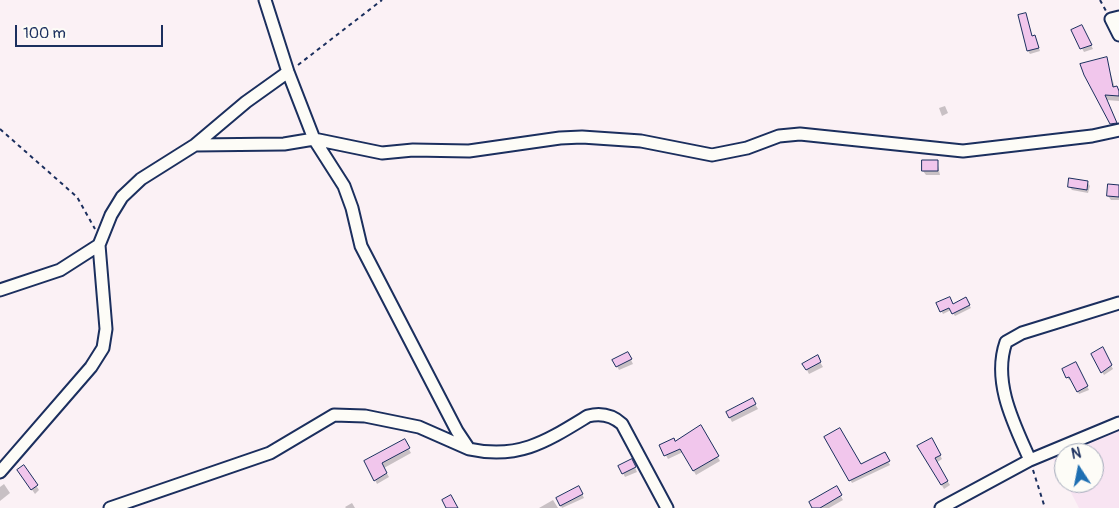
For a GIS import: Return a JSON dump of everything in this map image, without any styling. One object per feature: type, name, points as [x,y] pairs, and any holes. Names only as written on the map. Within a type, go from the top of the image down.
[{"type":"street","points":[[265,0],[288,72],[314,139],[344,186],[352,208],[361,246],[457,431],[469,449]]},
{"type":"street","points":[[1119,17],[1111,19],[1119,35]]},
{"type":"street","points":[[0,472],[91,367],[103,348],[106,329],[99,245],[111,215],[122,197],[142,179],[195,144],[246,102],[288,72]]},
{"type":"street","points":[[195,144],[284,144],[314,139],[382,153],[413,150],[469,151],[560,138],[612,138],[665,144],[712,155],[747,148],[779,136],[800,134],[963,151],[1092,136],[1119,130]]},
{"type":"street","points":[[0,290],[60,270],[99,245]]},
{"type":"street","points":[[1030,460],[1015,427],[1001,377],[1001,356],[1006,342],[1022,333],[1119,303]]},
{"type":"street","points":[[110,508],[270,453],[334,415],[365,416],[419,427],[469,449],[483,452],[525,449],[541,445],[588,416],[596,414],[614,418],[622,424],[667,508]]},
{"type":"street","points":[[941,508],[1030,460],[1119,423]]},
{"type":"path","points":[[288,72],[382,0]]},
{"type":"path","points":[[0,128],[77,197],[93,223],[99,245]]},
{"type":"path","points":[[1030,460],[1045,508]]},
{"type":"shaded area","points":[[1119,428],[1119,508],[1079,508],[1071,493],[1104,493],[1104,443],[1084,443]]},
{"type":"building","points":[[1026,13],[1032,36],[1035,35],[1039,48],[1027,51],[1018,15]]},
{"type":"building","points":[[1082,25],[1092,45],[1080,49],[1071,30]]},
{"type":"building","points":[[1107,57],[1113,87],[1117,86],[1119,91],[1119,96],[1105,95],[1117,123],[1110,124],[1080,64]]},
{"type":"building","points":[[922,160],[938,160],[938,171],[922,171]]},
{"type":"building","points":[[1069,178],[1088,181],[1087,190],[1068,187]]},
{"type":"building","points":[[1108,184],[1119,185],[1119,197],[1107,196]]},
{"type":"building","points":[[950,297],[953,304],[966,297],[970,305],[952,314],[949,308],[940,312],[936,303]]},
{"type":"building","points":[[1103,347],[1112,365],[1101,373],[1091,354]]},
{"type":"building","points":[[628,352],[632,359],[616,367],[612,360]]},
{"type":"building","points":[[818,355],[821,362],[806,370],[802,364]]},
{"type":"building","points":[[1076,362],[1088,386],[1077,392],[1069,377],[1066,378],[1062,369]]},
{"type":"building","points":[[753,398],[756,404],[729,418],[726,412]]},
{"type":"building","points":[[701,425],[719,456],[693,471],[680,449],[664,456],[659,445],[674,438],[675,441]]},
{"type":"building","points":[[840,428],[861,464],[885,452],[890,461],[849,481],[824,437]]},
{"type":"building","points":[[932,438],[941,455],[935,458],[948,481],[941,485],[917,446]]},
{"type":"building","points":[[405,439],[410,448],[382,463],[387,473],[374,481],[364,461]]},
{"type":"building","points":[[632,459],[636,467],[622,474],[618,466]]},
{"type":"building","points":[[24,465],[38,485],[31,490],[17,470]]},
{"type":"building","points":[[579,486],[583,494],[560,506],[556,498]]},
{"type":"building","points":[[837,486],[842,495],[820,508],[812,508],[809,502]]},
{"type":"building","points":[[451,495],[458,508],[446,508],[442,500]]}]
